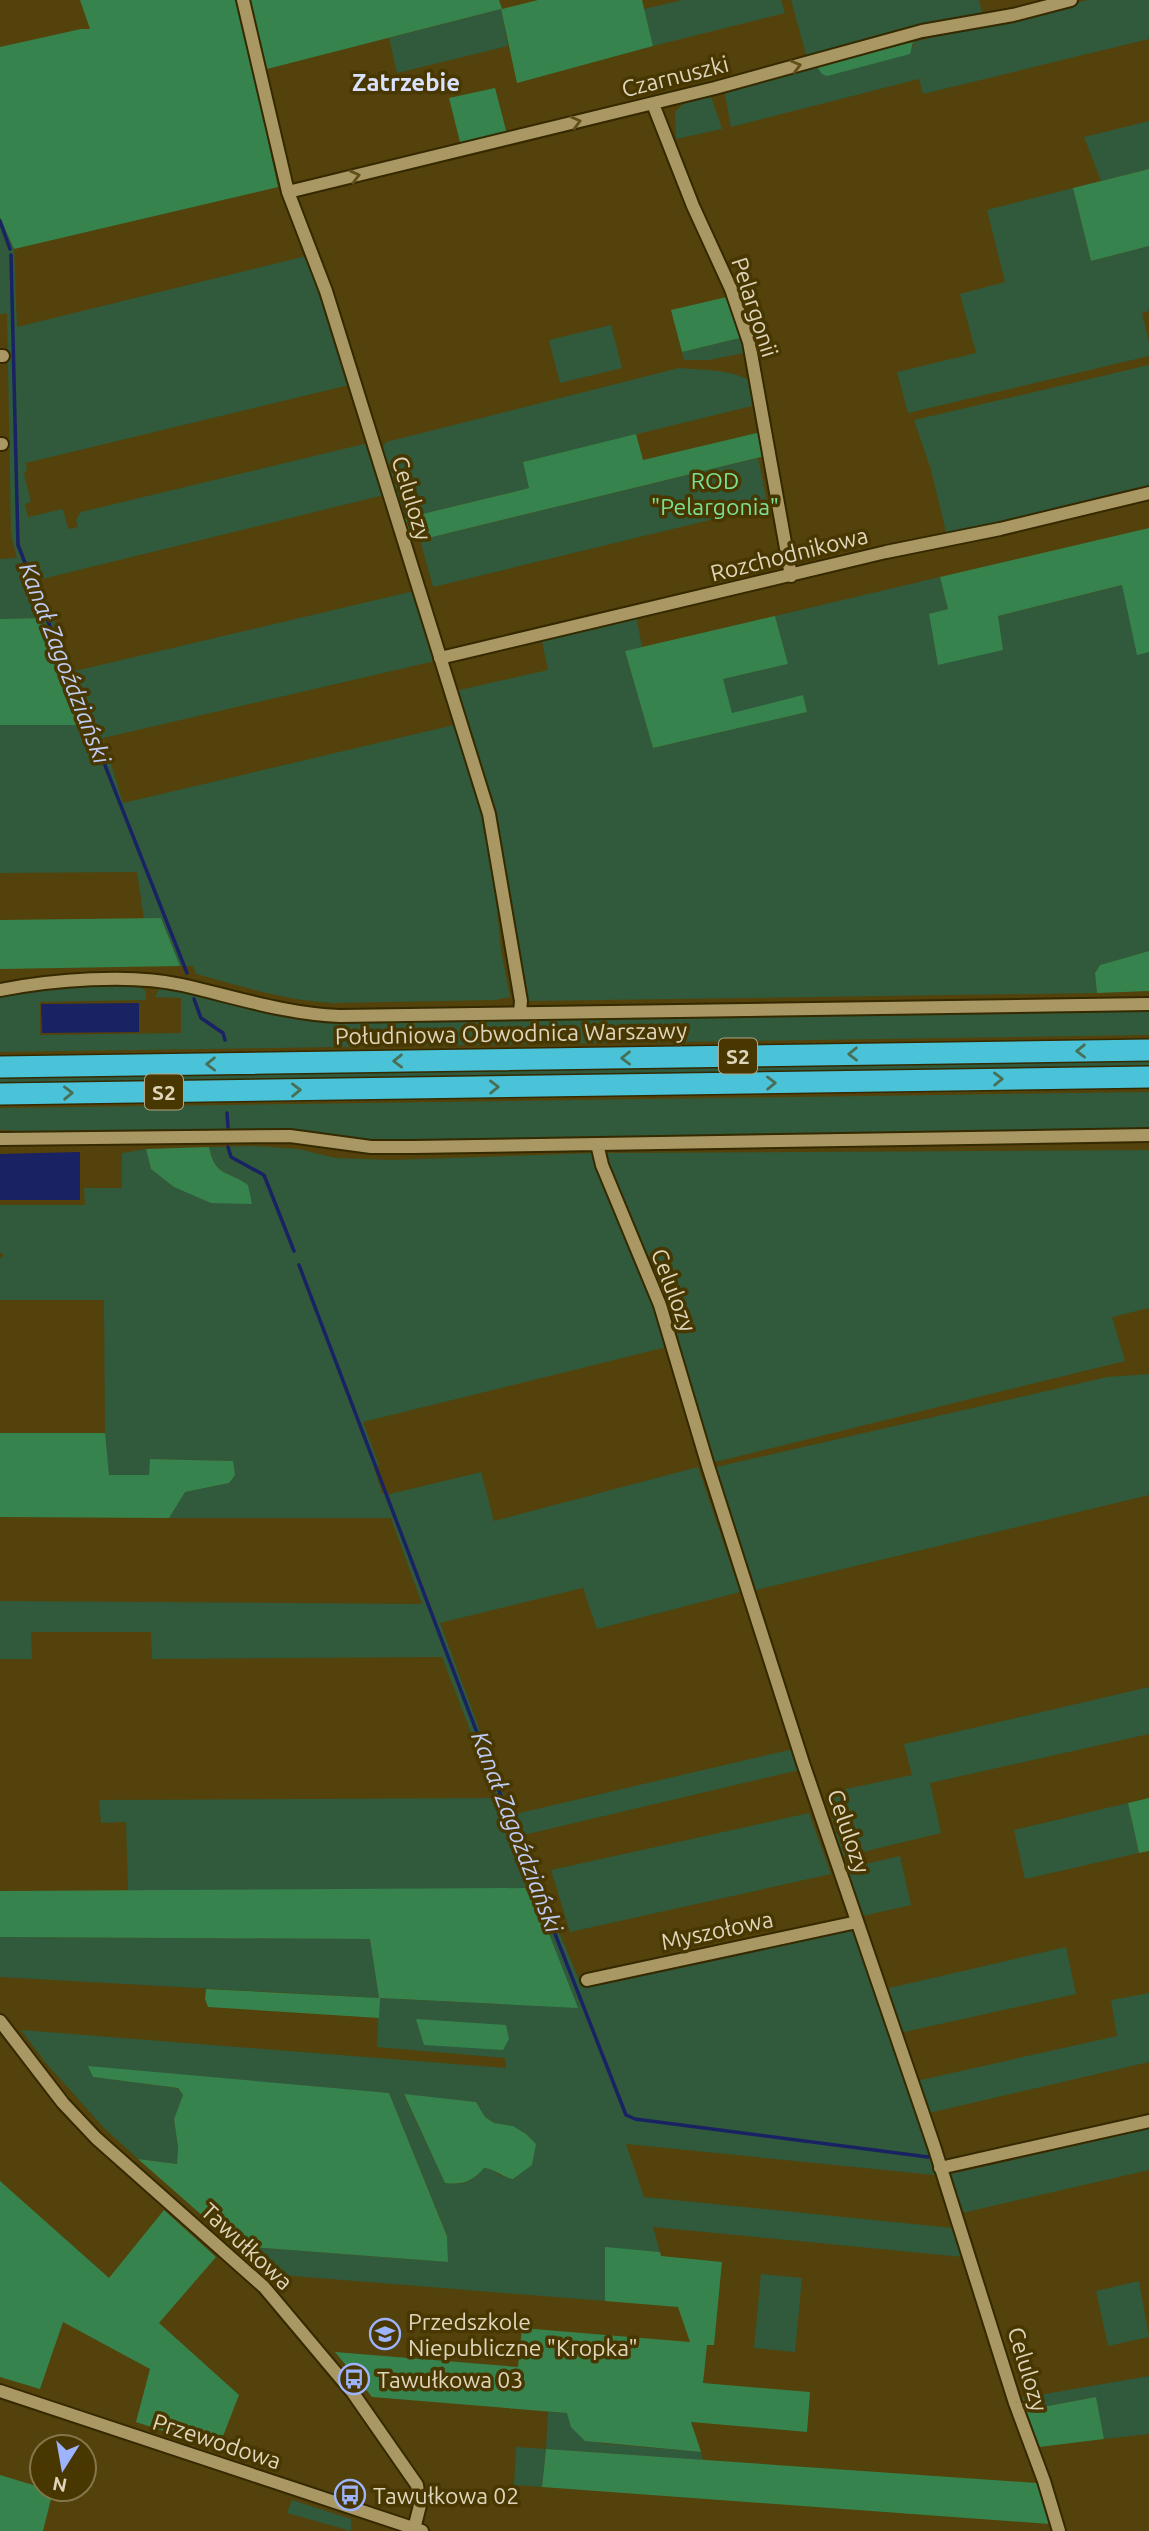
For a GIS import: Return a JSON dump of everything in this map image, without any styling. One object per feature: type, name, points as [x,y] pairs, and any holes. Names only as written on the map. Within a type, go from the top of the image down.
[{"type":"highway","name":"Południowa Obwodnica Warszawy","points":[[0,1067],[1149,1050]]},
{"type":"highway","name":"S2","points":[[0,1094],[1149,1077]]},
{"type":"street","name":"Celulozy","points":[[243,0],[288,192],[326,291],[489,814],[521,1001],[520,1012]]},
{"type":"street","name":"Czarnuszki","points":[[288,192],[653,104],[922,32],[1013,15],[1070,0]]},
{"type":"street","name":"Pelargonii","points":[[653,104],[693,206],[731,289],[749,342],[791,576]]},
{"type":"street","name":"Rozchodnikowa","points":[[440,658],[1149,492]]},
{"type":"street","points":[[0,990],[74,981],[134,980],[181,984],[272,1008],[314,1015],[1149,1004]]},
{"type":"street","points":[[0,1139],[290,1136],[372,1147],[1149,1135]]},
{"type":"street","name":"Celulozy","points":[[597,1144],[602,1166],[660,1305],[708,1466],[1059,2531]]},
{"type":"street","name":"Myszołowa","points":[[587,1980],[857,1922]]},
{"type":"street","name":"Tawułkowa","points":[[0,2021],[63,2103],[96,2138],[264,2287],[345,2384],[417,2485],[420,2505],[418,2530]]},
{"type":"street","points":[[939,2164],[1149,2122]]},
{"type":"street","name":"Przewodowa","points":[[0,2391],[418,2530]]},
{"type":"green space","points":[[80,0],[238,0],[278,187],[14,249],[0,217],[0,47],[90,29]]},
{"type":"green space","points":[[250,0],[499,0],[502,9],[538,0],[642,0],[653,46],[517,83],[501,9],[267,69]]},
{"type":"green space","points":[[682,0],[781,0],[785,13],[653,46],[644,9]]},
{"type":"green space","points":[[791,0],[979,0],[983,17],[807,58]]},
{"type":"green space","points":[[1088,0],[1149,0],[1149,39],[923,94],[919,79],[731,127],[724,89],[816,65],[913,47],[913,42]]},
{"type":"green space","points":[[501,9],[508,46],[397,73],[389,38]]},
{"type":"green space","points":[[913,42],[910,54],[827,76],[822,74],[816,65]]},
{"type":"green space","points":[[495,88],[507,134],[461,146],[449,98]]},
{"type":"green space","points":[[711,96],[722,129],[676,139],[675,112],[684,103]]},
{"type":"green space","points":[[1149,121],[1149,169],[1101,181],[1084,137]]},
{"type":"green space","points":[[1149,169],[1149,246],[1091,261],[1073,188]]},
{"type":"green space","points":[[1073,188],[1091,261],[1149,246],[1149,311],[1142,313],[1149,356],[908,413],[897,372],[976,353],[960,294],[1005,282],[987,210]]},
{"type":"green space","points":[[0,217],[14,249],[17,327],[306,256],[349,385],[26,463],[24,474],[31,502],[25,504],[28,517],[63,509],[68,529],[78,527],[76,520],[81,512],[368,443],[384,495],[38,580],[75,671],[414,591],[435,661],[103,738],[123,803],[458,724],[491,844],[501,950],[510,997],[495,1000],[333,1003],[264,992],[196,974],[193,966],[180,966],[161,918],[144,919],[137,872],[0,873],[0,725],[81,725],[40,618],[0,619],[0,559],[17,558],[11,534],[7,314],[0,314]]},
{"type":"green space","points":[[731,296],[744,337],[682,352],[671,310]]},
{"type":"green space","points":[[611,325],[622,368],[560,383],[549,340]]},
{"type":"green space","points":[[744,337],[744,353],[709,360],[684,360],[682,352]]},
{"type":"green space","points":[[1149,365],[1149,490],[947,536],[931,470],[914,420]]},
{"type":"green space","points":[[679,368],[725,372],[743,377],[751,381],[756,405],[523,462],[530,488],[402,519],[381,450],[386,442]]},
{"type":"green space","points":[[761,432],[765,456],[420,540],[409,542],[402,519],[529,488],[523,462],[636,434],[643,460]]},
{"type":"green space","name":"ROD \"Pelargonia\"","points":[[758,458],[768,506],[433,587],[420,540]]},
{"type":"green space","points":[[1149,528],[1149,652],[1137,655],[1122,585],[998,616],[1003,650],[938,665],[929,614],[948,609],[940,577]]},
{"type":"green space","points":[[940,577],[948,609],[929,615],[938,665],[998,616],[1123,585],[1137,654],[1149,652],[1149,951],[1100,965],[1095,973],[1097,993],[528,1001],[455,691],[548,670],[541,637],[636,615],[642,647],[625,651],[653,748],[807,712],[803,696],[732,714],[722,679],[788,664],[775,616]]},
{"type":"green space","points":[[775,616],[788,664],[723,679],[732,713],[803,695],[807,712],[653,748],[625,651]]},
{"type":"green space","points":[[40,618],[82,725],[0,725],[0,619]]},
{"type":"green space","points":[[161,918],[180,966],[0,969],[0,920]]},
{"type":"green space","points":[[1149,951],[1149,991],[1097,993],[1095,973],[1100,965]]},
{"type":"green space","points":[[138,985],[146,991],[146,1000],[40,1002],[40,1035],[181,1033],[181,998],[155,997],[163,987],[309,1021],[1149,1011],[1149,1035],[0,1052],[0,996],[56,987]]},
{"type":"green space","points":[[1149,1060],[1149,1067],[0,1084],[0,1077]]},
{"type":"green space","points":[[1149,1092],[1149,1131],[372,1144],[18,1134],[11,1130],[0,1130],[0,1108]]},
{"type":"green space","points":[[209,1147],[298,1149],[336,1158],[393,1160],[593,1153],[663,1324],[667,1347],[363,1422],[379,1465],[374,1468],[382,1493],[390,1494],[481,1472],[494,1521],[698,1467],[740,1592],[597,1629],[583,1588],[440,1623],[511,1815],[793,1749],[799,1770],[519,1836],[582,1987],[848,1929],[856,1932],[935,2175],[626,2144],[644,2197],[953,2228],[963,2257],[653,2227],[660,2252],[605,2248],[605,2301],[268,2274],[237,2246],[448,2262],[447,2235],[389,2093],[93,2077],[177,2088],[183,2095],[174,2119],[178,2147],[177,2164],[138,2159],[104,2128],[45,2062],[21,2030],[506,2068],[505,2058],[377,2047],[379,1998],[498,2004],[550,1937],[531,1889],[128,1892],[126,1822],[101,1823],[99,1800],[496,1798],[442,1657],[152,1659],[151,1632],[31,1632],[32,1659],[0,1659],[0,1601],[422,1604],[391,1518],[169,1518],[184,1492],[229,1483],[232,1461],[151,1459],[149,1475],[108,1475],[104,1300],[0,1300],[0,1259],[4,1254],[0,1253],[0,1205],[85,1205],[84,1188],[122,1188],[122,1153],[146,1149],[151,1169],[237,1178],[218,1167]],"holes":[[[404,2095],[476,2102],[485,2117],[494,2123],[513,2126],[535,2144],[532,2165],[503,2177],[491,2169],[483,2168],[467,2182],[445,2183]]]},
{"type":"green space","points":[[209,1147],[218,1168],[248,1185],[252,1204],[211,1203],[174,1187],[151,1169],[146,1149]]},
{"type":"green space","points":[[1149,1150],[1149,1308],[1112,1317],[1125,1361],[711,1463],[605,1162],[608,1153]]},
{"type":"green space","points":[[1149,1374],[1149,1495],[752,1591],[712,1468],[1107,1377]]},
{"type":"green space","points":[[0,1433],[105,1433],[109,1475],[149,1475],[150,1459],[233,1461],[235,1475],[229,1483],[185,1492],[169,1518],[0,1517]]},
{"type":"green space","points":[[1149,1687],[1149,1734],[930,1783],[941,1833],[842,1857],[827,1793],[912,1775],[904,1744]]},
{"type":"green space","points":[[1149,1798],[1149,1851],[1139,1853],[1128,1803]]},
{"type":"green space","points":[[1128,1803],[1139,1853],[1025,1879],[1014,1830]]},
{"type":"green space","points":[[809,1813],[831,1874],[570,1932],[551,1870]]},
{"type":"green space","points":[[900,1856],[911,1905],[862,1916],[848,1868]]},
{"type":"green space","points":[[531,1888],[578,2008],[380,1998],[379,2018],[208,2007],[206,1989],[379,1998],[370,1939],[0,1937],[0,1891]]},
{"type":"green space","points":[[0,1937],[370,1939],[379,1998],[0,1977]]},
{"type":"green space","points":[[1066,1947],[1076,1994],[904,2032],[896,2028],[885,1989]]},
{"type":"green space","points":[[1149,1993],[1149,2062],[929,2113],[916,2081],[1117,2036],[1111,2000]]},
{"type":"green space","points":[[416,2019],[506,2025],[509,2039],[503,2050],[424,2045]]},
{"type":"green space","points":[[88,2066],[389,2093],[447,2236],[448,2262],[237,2246],[138,2159],[177,2164],[178,2147],[174,2119],[183,2095],[178,2088],[93,2077]]},
{"type":"green space","points":[[404,2094],[476,2102],[485,2117],[494,2123],[513,2126],[536,2144],[532,2165],[513,2179],[484,2168],[467,2182],[445,2183]]},
{"type":"green space","points":[[1149,2129],[1149,2170],[962,2213],[951,2174]]},
{"type":"green space","points":[[0,2181],[109,2278],[164,2210],[216,2257],[159,2323],[239,2395],[218,2449],[136,2422],[150,2369],[63,2322],[40,2389],[0,2377]]},
{"type":"green space","points":[[605,2247],[722,2262],[714,2345],[707,2345],[703,2383],[810,2392],[807,2432],[691,2422],[701,2452],[585,2441],[571,2427],[567,2413],[372,2397],[335,2352],[518,2367],[522,2328],[690,2342],[678,2307],[605,2301]]},
{"type":"green space","points":[[761,2274],[802,2278],[795,2352],[754,2348]]},
{"type":"green space","points":[[1139,2281],[1149,2337],[1108,2346],[1096,2291]]},
{"type":"green space","points":[[1149,2376],[1149,2434],[1104,2439],[1096,2397],[1026,2410],[1022,2398]]},
{"type":"green space","points":[[1096,2397],[1104,2439],[1039,2447],[1026,2410]]},
{"type":"green space","points":[[548,2412],[568,2413],[599,2443],[701,2452],[703,2460],[546,2449]]},
{"type":"green space","points":[[516,2447],[546,2449],[542,2487],[514,2485]]},
{"type":"green space","points":[[546,2449],[1037,2483],[1050,2524],[542,2487]]},
{"type":"green space","points":[[0,2475],[28,2483],[28,2503],[50,2503],[43,2531],[0,2531]]},
{"type":"green space","points":[[292,2500],[351,2519],[351,2531],[287,2513]]},
{"type":"shaded area","points":[[139,1003],[139,1032],[42,1033],[41,1004]]},
{"type":"shaded area","points":[[80,1152],[80,1200],[0,1200],[0,1154]]},
{"type":"waterway","name":"Kanał Zagoździański","points":[[0,221],[10,249]]},
{"type":"waterway","name":"Kanał Zagoździański","points":[[11,255],[18,545],[187,973]]},
{"type":"waterway","name":"Kanał Zagoździański","points":[[194,999],[201,1018],[223,1033],[225,1040]]},
{"type":"waterway","name":"Kanał Zagoździański","points":[[227,1113],[228,1127]]},
{"type":"waterway","name":"Kanał Zagoździański","points":[[228,1147],[231,1157],[264,1175],[294,1251]]},
{"type":"waterway","name":"Kanał Zagoździański","points":[[299,1265],[626,2115],[635,2119],[928,2157]]},
{"type":"place","name":"Przedszkole Niepubliczne \"Kropka\"","points":[[385,2334]]},
{"type":"place","name":"Tawułkowa 03","points":[[354,2379]]},
{"type":"place","name":"Tawułkowa 02","points":[[350,2495]]},
{"type":"district","name":"Zatrzebie","points":[[406,82]]}]
